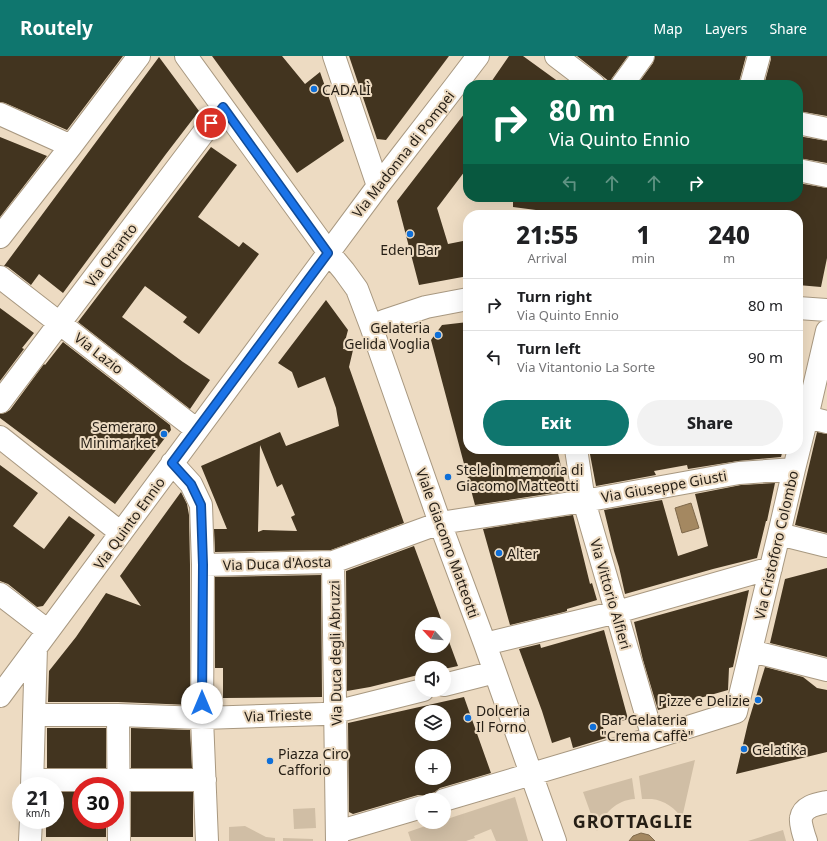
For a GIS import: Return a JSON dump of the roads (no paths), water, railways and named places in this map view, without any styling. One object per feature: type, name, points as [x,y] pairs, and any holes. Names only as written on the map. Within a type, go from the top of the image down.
[{"type":"street","points":[[0,237],[71,146],[138,56]]},
{"type":"street","name":"Viale Giacomo Matteotti","points":[[186,56],[328,253],[357,289],[372,326],[440,523],[555,841]]},
{"type":"street","points":[[334,56],[378,186]]},
{"type":"street","name":"Via Madonna di Pompei","points":[[467,80],[478,56]]},
{"type":"street","points":[[556,56],[587,80]]},
{"type":"street","points":[[626,80],[643,56]]},
{"type":"street","points":[[752,80],[759,56]]},
{"type":"street","name":"Via Madonna di Pompei","points":[[328,253],[378,186],[462,90]]},
{"type":"street","name":"Via Otranto","points":[[0,402],[223,107]]},
{"type":"street","points":[[0,114],[71,146]]},
{"type":"street","points":[[803,123],[827,129]]},
{"type":"street","points":[[803,171],[827,176]]},
{"type":"street","name":"Via Quinto Ennio","points":[[0,696],[328,253]]},
{"type":"street","name":"Via Lazio","points":[[0,277],[197,430]]},
{"type":"street","points":[[372,326],[426,307],[463,300]]},
{"type":"street","points":[[803,308],[827,310]]},
{"type":"street","name":"Via Cristoforo Colombo","points":[[803,450],[817,420],[827,331]]},
{"type":"street","points":[[0,437],[121,533]]},
{"type":"street","name":"Via Vittorio Alfieri","points":[[577,454],[584,501],[653,738]]},
{"type":"street","name":"Via Cristoforo Colombo","points":[[653,738],[736,712],[780,534],[794,469],[801,454]]},
{"type":"street","points":[[172,463],[191,484],[201,505],[203,565],[202,718],[207,841]]},
{"type":"street","name":"Via Giuseppe Giusti","points":[[440,523],[584,501],[740,473],[794,469]]},
{"type":"street","name":"Via Duca d'Aosta","points":[[203,565],[333,562],[440,523]]},
{"type":"street","points":[[780,534],[827,546]]},
{"type":"street","name":"Via Duca degli Abruzzi","points":[[333,562],[337,836]]},
{"type":"street","points":[[485,644],[617,612],[771,568]]},
{"type":"street","points":[[0,594],[42,639],[35,715],[33,777]]},
{"type":"street","points":[[750,651],[827,670]]},
{"type":"street","points":[[451,683],[495,672]]},
{"type":"street","name":"Via Trieste","points":[[35,715],[118,715],[202,718],[323,714],[415,692]]},
{"type":"street","points":[[118,715],[118,777]]},
{"type":"street","points":[[451,798],[653,738]]},
{"type":"street","points":[[124,780],[205,780]]},
{"type":"street","points":[[806,841],[800,819],[804,811],[820,804]]},
{"type":"street","points":[[337,836],[415,808]]},
{"type":"street","points":[[30,841],[31,829]]},
{"type":"street","points":[[119,829],[119,841]]},
{"type":"place","name":"CADALÌ","points":[[314,89]]},
{"type":"place","name":"Eden Bar","points":[[410,234]]},
{"type":"place","name":"Gelateria Gelida Voglia","points":[[438,335]]},
{"type":"place","name":"Semeraro Minimarket","points":[[164,434]]},
{"type":"place","name":"Stele in memoria di Giacomo Matteotti","points":[[448,477]]},
{"type":"place","name":"Alter","points":[[499,553]]},
{"type":"place","name":"Pizze e Delizie","points":[[758,700]]},
{"type":"place","name":"Dolceria Il Forno","points":[[468,718]]},
{"type":"place","name":"Bar Gelateria \"Crema Caffè\"","points":[[593,727]]},
{"type":"place","name":"GelatiKa","points":[[744,749]]},
{"type":"place","name":"Piazza Ciro Cafforio","points":[[270,761]]},
{"type":"district","name":"GROTTAGLIE","points":[[633,821]]}]
